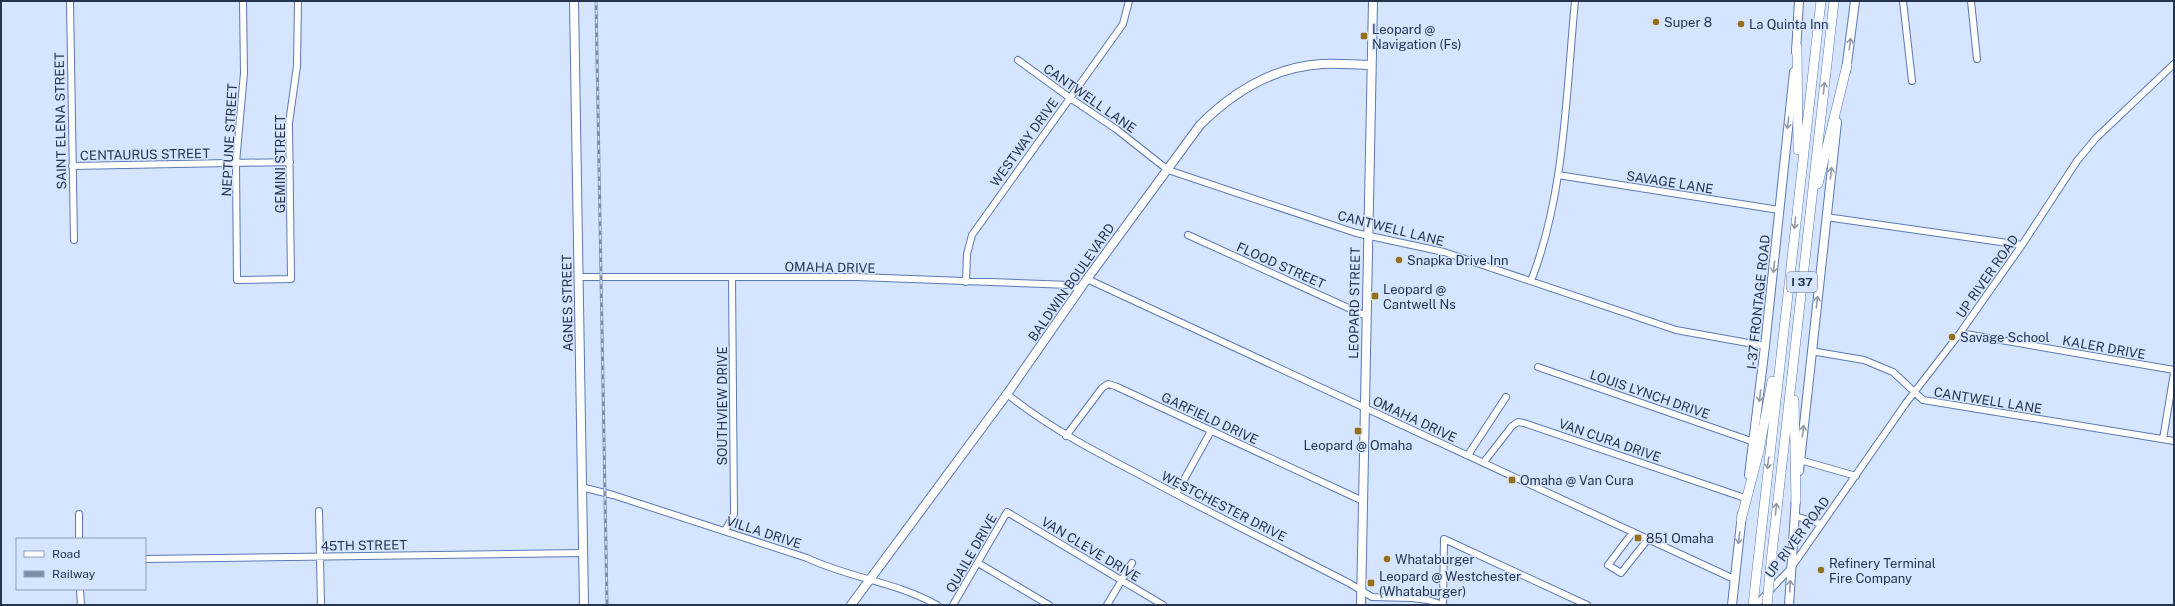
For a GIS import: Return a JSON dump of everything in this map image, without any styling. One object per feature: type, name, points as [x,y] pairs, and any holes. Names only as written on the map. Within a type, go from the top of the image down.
[{"type":"highway","name":"I 37","points":[[1755,605],[1755,578],[1821,1]]},
{"type":"highway","name":"I 37","points":[[1767,605],[1834,1]]},
{"type":"highway","points":[[1797,47],[1799,184]]},
{"type":"highway","points":[[1809,223],[1847,65]]},
{"type":"highway","points":[[1741,520],[1759,451],[1787,299]]},
{"type":"highway","points":[[1796,333],[1794,414],[1796,501]]},
{"type":"main road","name":"AGNES STREET","points":[[574,1],[584,605]]},
{"type":"main road","name":"LEOPARD STREET","points":[[1361,605],[1367,236],[1373,1]]},
{"type":"main road","name":"I-37 FRONTAGE ROAD","points":[[1732,605],[1741,520],[1754,442],[1765,346],[1797,47],[1799,1]]},
{"type":"main road","points":[[1789,605],[1800,460],[1835,135],[1847,65],[1855,1]]},
{"type":"main road","name":"BALDWIN BOULEVARD","points":[[851,605],[1007,394],[1087,279],[1200,125],[1220,105],[1239,92],[1264,78],[1289,68],[1322,64],[1371,65]]},
{"type":"street","name":"SAINT ELENA STREET","points":[[70,1],[74,240]]},
{"type":"street","name":"NEPTUNE STREET","points":[[237,280],[236,163],[244,73],[243,1]]},
{"type":"street","name":"GEMINI STREET","points":[[237,280],[291,279],[289,123],[297,66],[298,1]]},
{"type":"street","name":"WESTWAY DRIVE","points":[[966,282],[967,254],[972,235],[1123,24],[1129,1]]},
{"type":"street","points":[[1531,281],[1543,250],[1553,210],[1558,176],[1575,1]]},
{"type":"street","points":[[1903,1],[1912,81]]},
{"type":"street","points":[[1971,1],[1977,59]]},
{"type":"street","name":"CANTWELL LANE","points":[[1018,60],[1116,129],[1168,170],[1367,236],[1444,252],[1676,330],[1765,346]]},
{"type":"street","name":"UP RIVER ROAD","points":[[1755,605],[1791,568],[1914,392],[1960,333],[2022,245],[2077,161],[2096,138],[2174,64]]},
{"type":"street","name":"CENTAURUS STREET","points":[[72,166],[290,162]]},
{"type":"street","name":"SAVAGE LANE","points":[[1558,176],[1779,210]]},
{"type":"street","points":[[1826,218],[2022,245]]},
{"type":"street","name":"FLOOD STREET","points":[[1188,235],[1366,316]]},
{"type":"street","name":"OMAHA DRIVE","points":[[578,277],[858,277],[1070,285],[1080,290]]},
{"type":"street","name":"SOUTHVIEW DRIVE","points":[[725,531],[734,514],[732,277]]},
{"type":"street","name":"OMAHA DRIVE","points":[[1087,279],[1734,579]]},
{"type":"street","name":"KALER DRIVE","points":[[1960,333],[2174,370]]},
{"type":"street","name":"CANTWELL LANE","points":[[1812,351],[1864,360],[1893,372],[1923,400],[2174,441]]},
{"type":"street","name":"LOUIS LYNCH DRIVE","points":[[1538,367],[1754,442]]},
{"type":"street","points":[[2163,439],[2174,373]]},
{"type":"street","name":"GARFIELD DRIVE","points":[[1066,436],[1102,388],[1108,384],[1363,501]]},
{"type":"street","name":"WESTCHESTER DRIVE","points":[[1007,394],[1035,416],[1066,436],[1342,579],[1372,597],[1412,598],[1428,600],[1443,605]]},
{"type":"street","points":[[1468,455],[1506,397]]},
{"type":"street","name":"VAN CURA DRIVE","points":[[1484,462],[1512,426],[1518,422],[1745,498]]},
{"type":"street","points":[[1176,494],[1211,430]]},
{"type":"street","points":[[1800,460],[1856,476]]},
{"type":"street","name":"VILLA DRIVE","points":[[581,487],[609,494],[807,558],[825,566],[918,594],[937,605]]},
{"type":"street","points":[[319,511],[321,605]]},
{"type":"street","name":"QUAILE DRIVE","points":[[953,605],[1008,512]]},
{"type":"street","name":"VAN CLEVE DRIVE","points":[[1008,512],[1163,605]]},
{"type":"street","points":[[79,514],[79,538]]},
{"type":"street","points":[[1795,516],[1821,524]]},
{"type":"street","points":[[1633,532],[1608,566],[1621,574],[1648,539]]},
{"type":"street","points":[[1443,605],[1444,539],[1587,605]]},
{"type":"street","name":"45TH STREET","points":[[146,560],[583,553]]},
{"type":"street","points":[[978,563],[1049,605]]},
{"type":"street","points":[[1107,605],[1132,563]]},
{"type":"street","points":[[80,590],[80,605]]},
{"type":"railway","points":[[596,1],[607,605]]},
{"type":"place","name":"Super 8","points":[[1656,22]]},
{"type":"place","name":"La Quinta Inn","points":[[1741,24]]},
{"type":"place","name":"Leopard @ Navigation (Fs)","points":[[1364,36]]},
{"type":"place","name":"Snapka Drive Inn","points":[[1399,260]]},
{"type":"place","name":"Leopard @ Cantwell Ns","points":[[1375,296]]},
{"type":"place","name":"Savage School","points":[[1952,337]]},
{"type":"place","name":"Leopard @ Omaha","points":[[1358,431]]},
{"type":"place","name":"Omaha @ Van Cura","points":[[1512,480]]},
{"type":"place","name":"851 Omaha","points":[[1638,538]]},
{"type":"place","name":"Whataburger","points":[[1387,559]]},
{"type":"place","name":"Refinery Terminal Fire Company","points":[[1821,570]]},
{"type":"place","name":"Leopard @ Westchester (Whataburger)","points":[[1371,583]]}]
